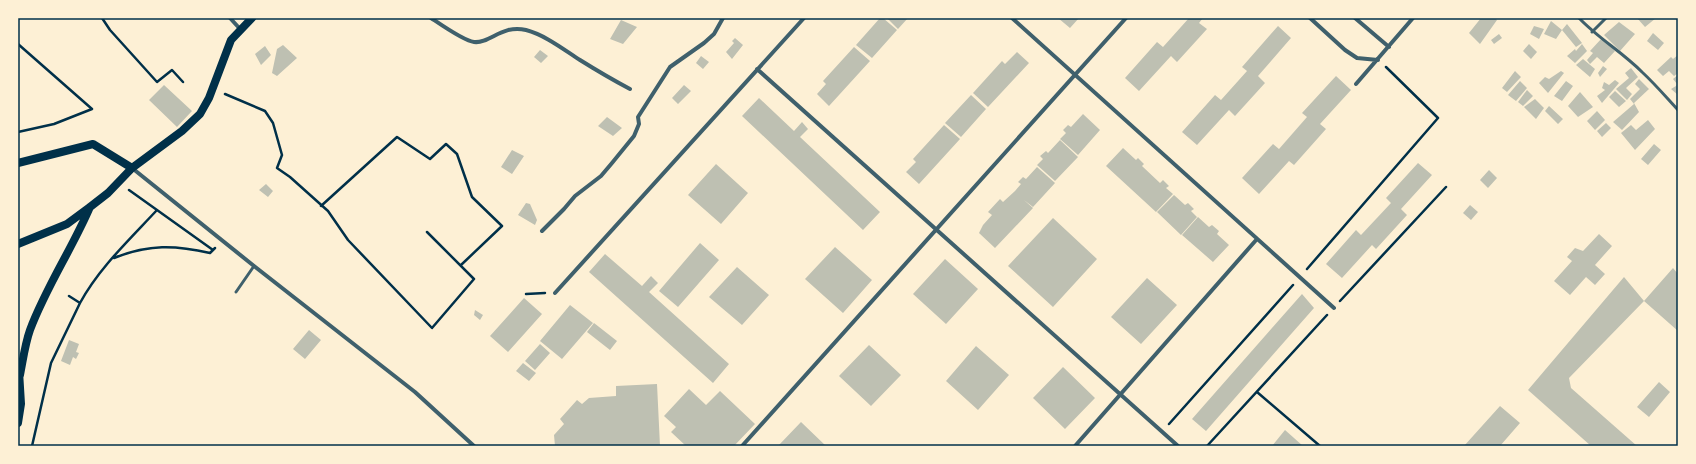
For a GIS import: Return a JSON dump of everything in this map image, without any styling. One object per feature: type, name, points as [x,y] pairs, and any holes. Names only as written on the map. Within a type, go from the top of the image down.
[{"type":"main road","points":[[18,244],[67,224],[90,208],[132,168],[182,131],[200,114],[213,89],[231,40],[252,18]]},
{"type":"main road","points":[[18,163],[93,144],[132,168]]},
{"type":"main road","points":[[20,375],[30,331],[48,289],[80,231],[90,208]]},
{"type":"main road","points":[[18,364],[21,404],[18,423]]},
{"type":"street","points":[[230,18],[241,30]]},
{"type":"street","points":[[431,18],[466,40],[474,42],[481,41],[506,30],[524,30],[532,32],[630,89]]},
{"type":"street","points":[[542,231],[575,196],[600,176],[612,163],[634,136],[639,124],[638,117],[670,67],[704,43],[714,34],[718,24],[723,18]]},
{"type":"street","points":[[555,293],[804,18]]},
{"type":"street","points":[[1012,18],[1334,308]]},
{"type":"street","points":[[742,446],[1126,18]]},
{"type":"street","points":[[1310,18],[1345,50],[1357,58],[1378,60]]},
{"type":"street","points":[[1354,18],[1389,47]]},
{"type":"street","points":[[1356,84],[1413,18]]},
{"type":"street","points":[[757,69],[1178,446]]},
{"type":"street","points":[[132,168],[415,392],[474,446]]},
{"type":"street","points":[[1075,446],[1257,239]]},
{"type":"lane","points":[[1579,18],[1592,32],[1606,40],[1617,52],[1641,71],[1678,110]]},
{"type":"lane","points":[[1592,32],[1606,18]]},
{"type":"lane","points":[[236,292],[254,266]]},
{"type":"path","points":[[102,18],[110,30],[157,82],[172,70],[183,82]]},
{"type":"path","points":[[18,44],[92,109],[54,124],[18,132]]},
{"type":"path","points":[[1162,432],[1300,277],[1438,118],[1378,60]]},
{"type":"path","points":[[213,89],[265,111],[273,123],[282,155],[277,168],[290,177],[328,212],[348,240],[432,328],[474,279],[427,232]]},
{"type":"path","points":[[322,206],[397,137],[430,159],[446,144],[457,154],[472,197],[502,226],[461,265]]},
{"type":"path","points":[[118,182],[213,250]]},
{"type":"path","points":[[32,446],[50,363],[85,293],[112,258],[157,210]]},
{"type":"path","points":[[112,258],[150,247],[186,248],[210,253],[222,240]]},
{"type":"path","points":[[526,294],[555,293]]},
{"type":"path","points":[[69,296],[80,303]]},
{"type":"path","points":[[1257,392],[1320,446]]},
{"type":"building","points":[[880,18],[883,18],[897,30],[872,58],[856,45]]},
{"type":"building","points":[[887,18],[908,18],[898,29]]},
{"type":"building","points":[[1058,18],[1079,18],[1070,28]]},
{"type":"building","points":[[1189,18],[1203,18],[1199,23],[1207,29],[1177,62],[1171,56],[1139,91],[1125,78],[1157,42],[1163,47]]},
{"type":"building","points":[[1481,18],[1495,18],[1497,20],[1480,44],[1469,33]]},
{"type":"building","points":[[1637,18],[1656,18],[1645,27]]},
{"type":"building","points":[[621,20],[637,27],[623,44],[610,39]]},
{"type":"building","points":[[1551,21],[1562,30],[1556,39],[1544,34]]},
{"type":"building","points":[[1619,22],[1635,34],[1620,51],[1604,35]]},
{"type":"building","points":[[1567,24],[1582,43],[1576,47],[1562,30]]},
{"type":"building","points":[[1278,26],[1291,38],[1258,76],[1265,83],[1235,116],[1229,110],[1197,145],[1182,132],[1215,95],[1221,100],[1247,71],[1242,67]]},
{"type":"building","points":[[1534,26],[1544,29],[1539,39],[1530,34]]},
{"type":"building","points":[[1653,33],[1664,43],[1658,50],[1647,41]]},
{"type":"building","points":[[1499,34],[1502,38],[1494,44],[1491,40]]},
{"type":"building","points":[[735,38],[743,45],[732,59],[726,52],[734,43],[732,41]]},
{"type":"building","points":[[1602,38],[1615,51],[1604,63],[1597,57],[1590,64],[1587,60],[1593,53],[1590,51]]},
{"type":"building","points":[[1529,44],[1537,52],[1531,59],[1523,51]]},
{"type":"building","points":[[1582,44],[1587,51],[1575,63],[1567,56],[1575,49],[1576,51]]},
{"type":"building","points":[[283,45],[297,58],[277,76],[272,73],[277,49]]},
{"type":"building","points":[[265,46],[271,55],[261,65],[255,54]]},
{"type":"building","points":[[854,47],[870,61],[829,106],[817,94],[826,84],[823,81]]},
{"type":"building","points":[[540,50],[548,56],[541,63],[534,57]]},
{"type":"building","points":[[1017,52],[1029,63],[988,107],[973,93],[1002,61],[1005,64]]},
{"type":"building","points":[[1678,55],[1678,73],[1674,76],[1669,71],[1663,76],[1657,70],[1671,57],[1673,59]]},
{"type":"building","points":[[701,56],[709,62],[703,69],[696,63]]},
{"type":"building","points":[[1583,59],[1595,69],[1590,77],[1576,65]]},
{"type":"building","points":[[1603,66],[1607,69],[1600,77],[1598,73]]},
{"type":"building","points":[[1631,68],[1638,77],[1626,88],[1632,94],[1627,100],[1616,89],[1629,78],[1625,73]]},
{"type":"building","points":[[1515,71],[1521,77],[1507,92],[1502,88]]},
{"type":"building","points":[[1561,71],[1564,73],[1548,93],[1539,83],[1545,77],[1549,79]]},
{"type":"building","points":[[1678,75],[1678,95],[1671,89],[1677,84],[1673,79]]},
{"type":"building","points":[[1336,76],[1351,90],[1320,124],[1326,129],[1294,165],[1289,161],[1259,194],[1242,178],[1273,144],[1279,149],[1307,117],[1302,113]]},
{"type":"building","points":[[1639,79],[1649,89],[1634,103],[1639,112],[1622,130],[1613,122],[1634,104],[1630,99],[1640,89],[1635,84]]},
{"type":"building","points":[[1615,80],[1619,83],[1602,103],[1597,96],[1605,90],[1602,88],[1604,82],[1609,85]]},
{"type":"building","points":[[1520,81],[1527,88],[1516,101],[1508,95]]},
{"type":"building","points":[[1566,81],[1573,86],[1562,101],[1554,96]]},
{"type":"building","points":[[164,85],[192,111],[177,127],[149,100]]},
{"type":"building","points":[[684,85],[691,91],[678,104],[672,98]]},
{"type":"building","points":[[1527,90],[1533,96],[1523,106],[1518,102]]},
{"type":"building","points":[[1615,91],[1626,101],[1619,107],[1609,97]]},
{"type":"building","points":[[1580,92],[1593,107],[1578,117],[1568,106]]},
{"type":"building","points":[[971,95],[986,109],[961,137],[945,123]]},
{"type":"building","points":[[759,98],[794,131],[802,122],[808,129],[800,137],[880,212],[863,230],[742,116]]},
{"type":"building","points":[[1535,99],[1544,108],[1536,119],[1524,107]]},
{"type":"building","points":[[1549,106],[1563,119],[1558,124],[1545,111]]},
{"type":"building","points":[[1597,111],[1605,120],[1595,130],[1587,121]]},
{"type":"building","points":[[1083,114],[1100,130],[1078,155],[1060,139],[1066,133],[1063,130],[1068,125],[1071,127]]},
{"type":"building","points":[[607,117],[622,128],[613,136],[598,126]]},
{"type":"building","points":[[1648,120],[1655,129],[1635,150],[1621,133],[1631,125],[1636,130]]},
{"type":"building","points":[[1606,123],[1611,128],[1602,137],[1597,131]]},
{"type":"building","points":[[944,125],[960,139],[919,184],[906,172],[916,162],[913,159]]},
{"type":"building","points":[[1060,140],[1078,157],[1055,181],[1037,165],[1043,159],[1040,156],[1046,151],[1048,153]]},
{"type":"building","points":[[1654,144],[1661,150],[1648,165],[1641,159]]},
{"type":"building","points":[[1123,148],[1136,160],[1138,158],[1144,164],[1142,166],[1160,183],[1163,180],[1169,186],[1166,188],[1173,194],[1156,212],[1106,166]]},
{"type":"building","points":[[512,150],[524,156],[512,174],[501,167]]},
{"type":"building","points":[[1418,163],[1432,175],[1401,209],[1407,215],[1376,249],[1372,245],[1342,278],[1326,264],[1356,230],[1361,235],[1391,203],[1386,198]]},
{"type":"building","points":[[716,164],[748,193],[721,224],[688,195]]},
{"type":"building","points":[[1037,167],[1055,183],[1033,207],[1024,200],[1033,208],[995,248],[979,233],[983,225],[992,215],[988,212],[1000,199],[1003,202],[1015,191],[1021,184],[1018,182],[1023,177],[1026,179]]},
{"type":"building","points":[[1489,170],[1497,178],[1488,188],[1480,180]]},
{"type":"building","points":[[266,184],[273,191],[268,197],[259,190]]},
{"type":"building","points":[[1174,195],[1185,205],[1188,203],[1194,209],[1191,211],[1197,217],[1181,235],[1157,212]]},
{"type":"building","points":[[526,203],[530,204],[537,220],[535,225],[518,215]]},
{"type":"building","points":[[1470,205],[1478,212],[1471,220],[1463,213]]},
{"type":"building","points":[[1198,217],[1209,227],[1212,225],[1219,231],[1217,234],[1229,245],[1213,262],[1182,235]]},
{"type":"building","points":[[1053,218],[1097,259],[1053,307],[1008,266]]},
{"type":"building","points":[[1599,234],[1612,246],[1595,265],[1605,274],[1595,285],[1586,277],[1570,295],[1554,281],[1572,261],[1567,257],[1575,248],[1583,251]]},
{"type":"building","points":[[700,243],[719,260],[678,307],[659,291]]},
{"type":"building","points":[[835,247],[872,280],[843,313],[805,279]]},
{"type":"building","points":[[605,254],[642,286],[651,276],[658,283],[649,292],[729,364],[713,383],[589,272]]},
{"type":"building","points":[[945,259],[978,289],[946,324],[913,294]]},
{"type":"building","points":[[737,267],[769,295],[742,325],[709,297]]},
{"type":"building","points":[[1673,268],[1678,274],[1678,331],[1644,301]]},
{"type":"building","points":[[1624,277],[1644,301],[1569,378],[1571,388],[1637,446],[1591,446],[1528,390]]},
{"type":"building","points":[[1147,278],[1177,305],[1141,344],[1111,317]]},
{"type":"building","points":[[1302,294],[1314,308],[1206,431],[1192,419]]},
{"type":"building","points":[[524,298],[542,314],[508,352],[490,336]]},
{"type":"building","points":[[570,305],[593,323],[562,359],[540,341]]},
{"type":"building","points":[[475,310],[483,315],[480,320],[474,315]]},
{"type":"building","points":[[594,323],[617,341],[610,350],[587,332]]},
{"type":"building","points":[[309,330],[321,340],[305,359],[293,349]]},
{"type":"building","points":[[69,340],[79,344],[76,352],[79,353],[76,359],[73,357],[70,365],[61,361]]},
{"type":"building","points":[[540,344],[550,353],[535,370],[525,361]]},
{"type":"building","points":[[869,345],[901,375],[871,406],[839,376]]},
{"type":"building","points":[[976,346],[1009,375],[978,410],[946,381]]},
{"type":"building","points":[[523,363],[536,373],[529,381],[516,371]]},
{"type":"building","points":[[1063,367],[1095,398],[1065,429],[1033,398]]},
{"type":"building","points":[[1659,382],[1670,392],[1649,417],[1637,407]]},
{"type":"building","points":[[657,384],[660,446],[555,446],[554,435],[564,424],[560,419],[577,400],[582,404],[589,398],[616,396],[616,386]]},
{"type":"building","points":[[689,389],[706,405],[720,391],[755,424],[734,446],[686,446],[671,432],[676,427],[664,416]]},
{"type":"building","points":[[1500,406],[1520,423],[1500,446],[1464,446]]},
{"type":"building","points":[[801,422],[826,446],[778,446]]},
{"type":"building","points":[[1285,430],[1303,446],[1272,446]]}]
